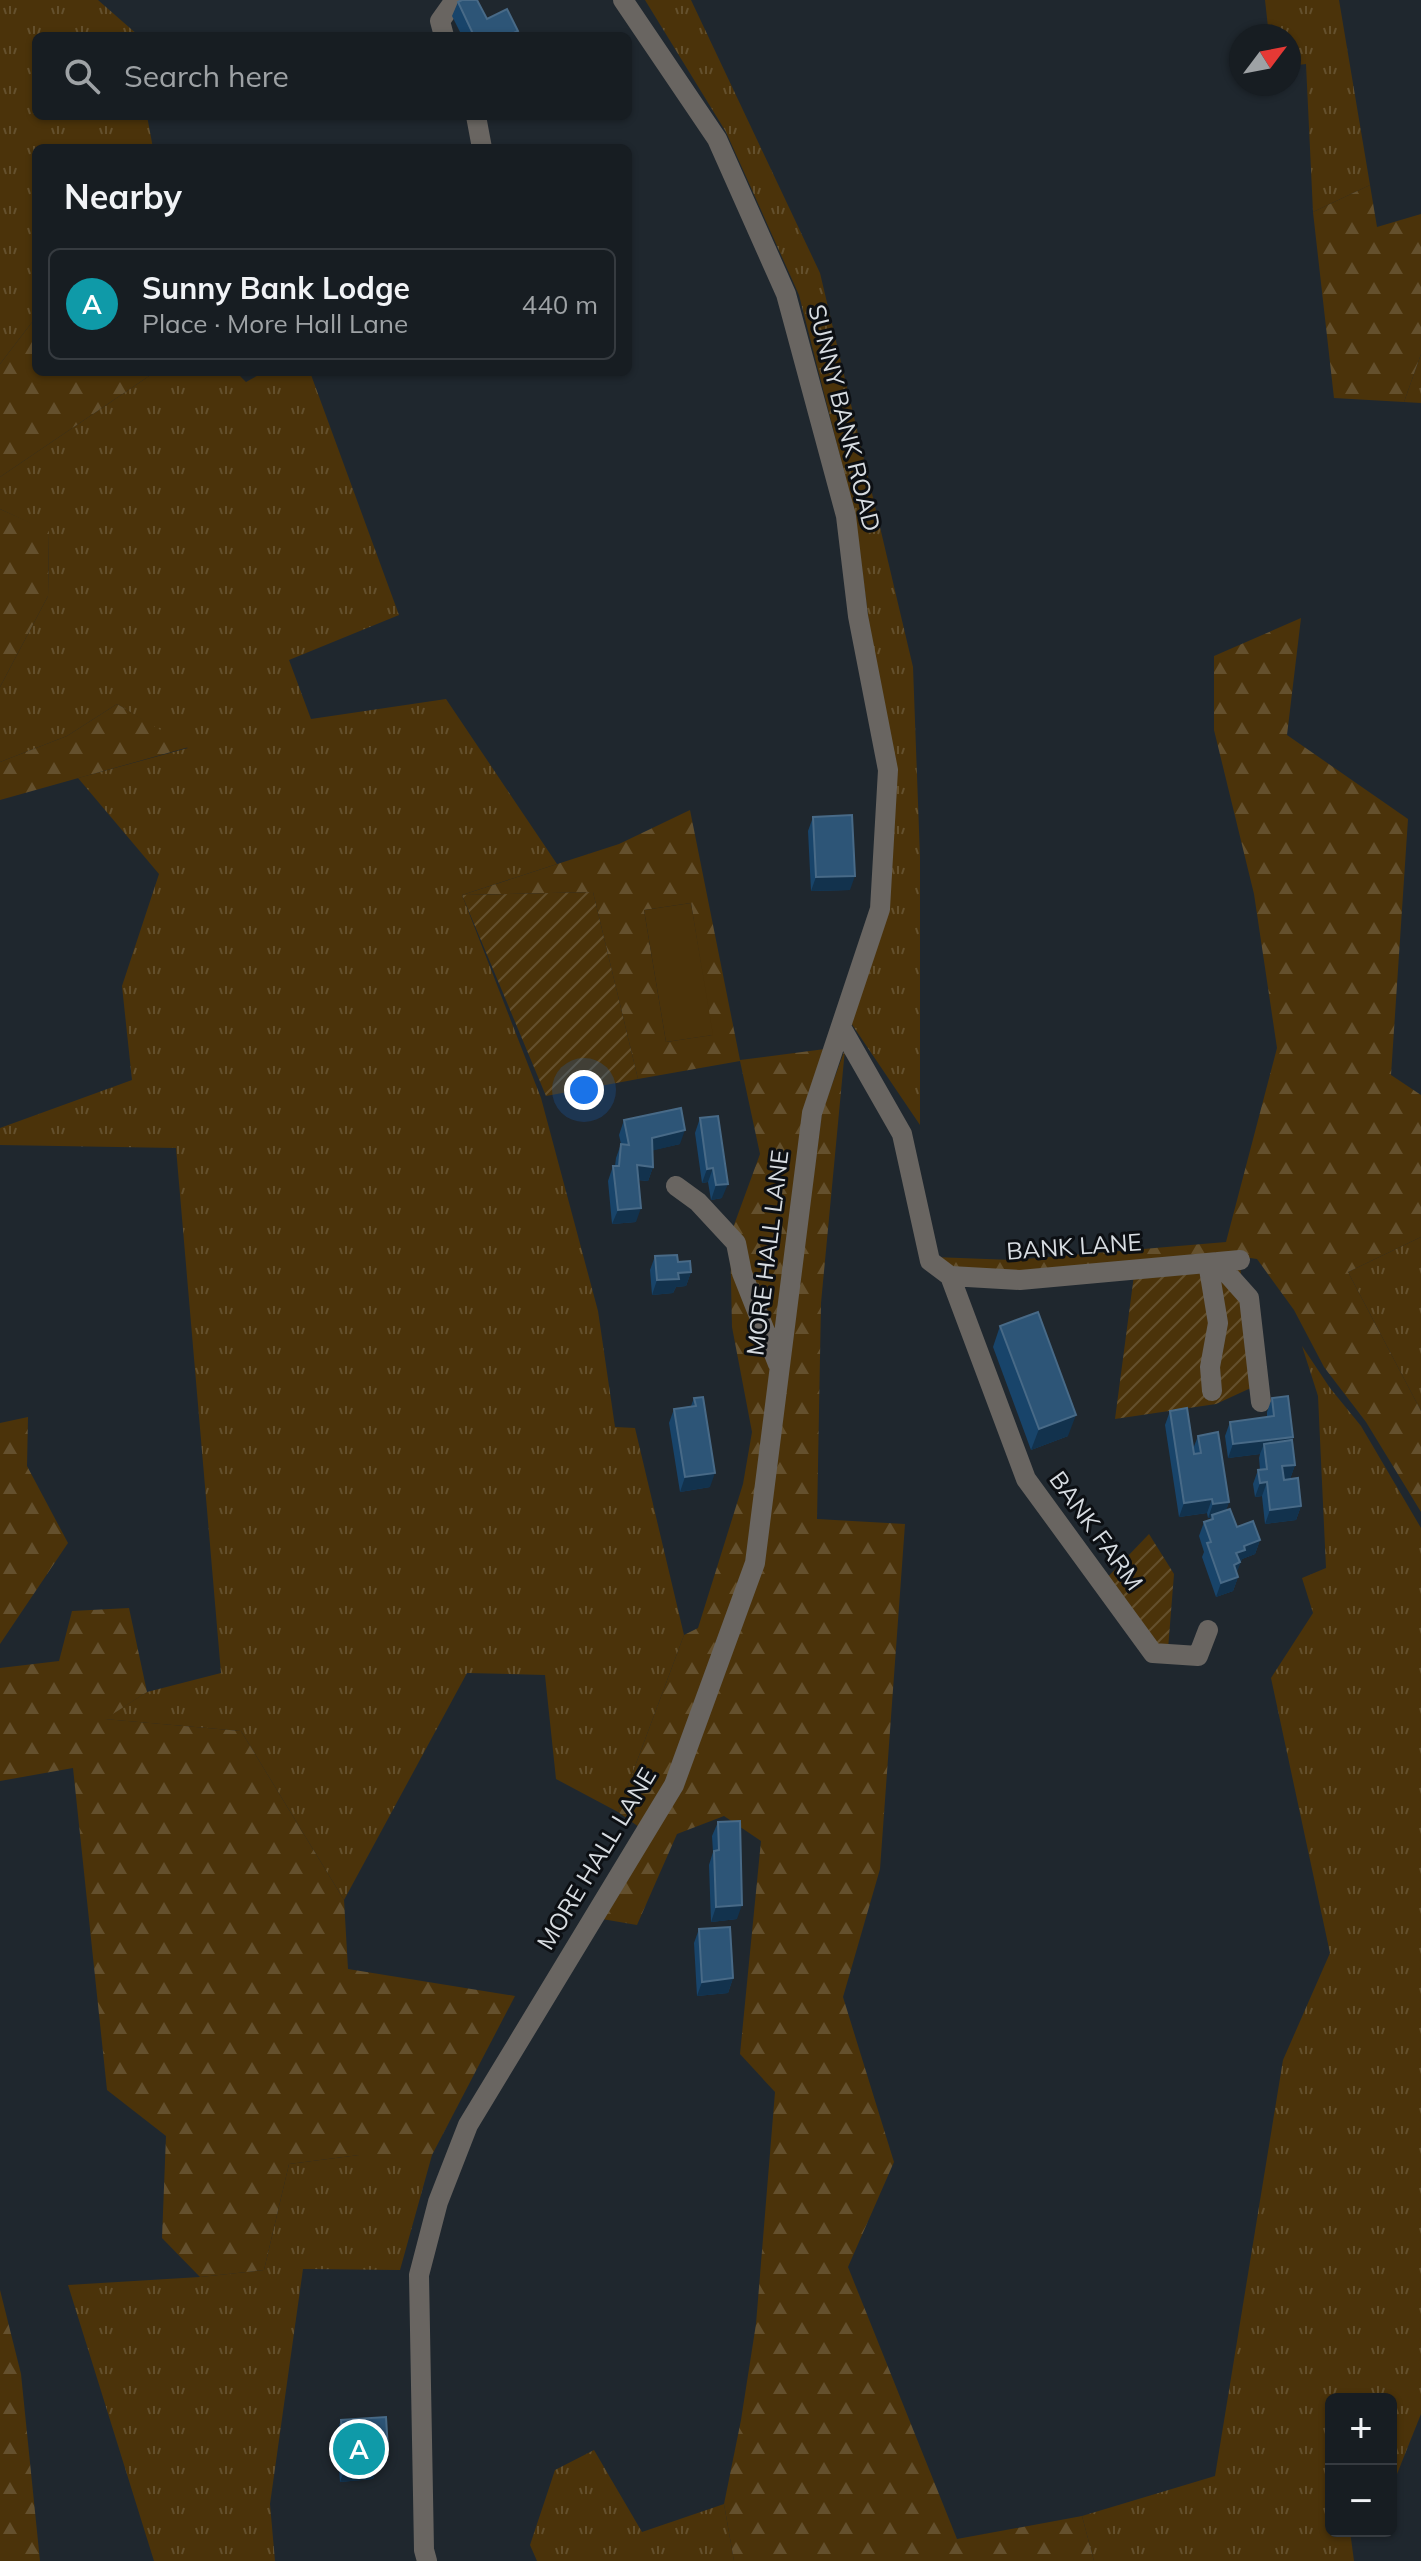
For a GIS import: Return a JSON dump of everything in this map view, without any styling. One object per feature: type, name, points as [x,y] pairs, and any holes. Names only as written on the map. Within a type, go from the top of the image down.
[{"type":"street","points":[[443,32],[440,21],[455,0]]},
{"type":"street","name":"SUNNY BANK ROAD","points":[[623,0],[717,139],[786,294],[846,516],[858,616],[888,770],[880,909],[841,1027]]},
{"type":"street","points":[[477,120],[481,144]]},
{"type":"street","points":[[841,1027],[902,1134],[930,1261],[950,1276]]},
{"type":"street","name":"MORE HALL LANE","points":[[427,2561],[424,2550],[419,2275],[438,2202],[468,2125],[674,1785],[755,1563],[812,1113],[841,1027]]},
{"type":"street","points":[[676,1186],[698,1202],[736,1243],[742,1273],[779,1368]]},
{"type":"street","name":"BANK LANE","points":[[950,1276],[1020,1280],[1240,1260]]},
{"type":"street","points":[[1212,1262],[1218,1323],[1210,1367],[1212,1391]]},
{"type":"street","points":[[1212,1262],[1249,1298],[1261,1402]]},
{"type":"street","name":"BANK FARM","points":[[950,1276],[1026,1479],[1116,1604],[1153,1653],[1198,1656],[1208,1630]]},
{"type":"green space","points":[[0,0],[98,0],[134,32],[32,32],[32,120],[148,120],[152,144],[32,144],[32,322],[0,364]]},
{"type":"green space","points":[[645,0],[691,0],[820,273],[913,667],[920,857],[920,1125],[851,1023],[889,908],[888,770],[855,515],[799,295],[726,132]]},
{"type":"green space","points":[[1265,0],[1339,0],[1370,185],[1313,212],[1306,64],[1301,65],[1301,24],[1268,24]]},
{"type":"green space","points":[[1370,185],[1377,227],[1421,214],[1421,354],[1404,402],[1334,398],[1313,212]]},
{"type":"green space","points":[[32,322],[32,376],[149,376],[0,477],[0,364]]},
{"type":"green space","points":[[1421,354],[1421,403],[1404,402]]},
{"type":"green space","points":[[149,376],[240,376],[246,382],[257,376],[311,376],[399,615],[289,660],[311,719],[446,699],[557,864],[462,895],[541,1098],[598,1311],[615,1427],[635,1428],[684,1635],[618,1812],[556,1779],[545,1675],[467,1673],[344,1900],[241,1731],[104,1719],[147,1692],[221,1673],[176,1148],[0,1145],[0,1128],[132,1080],[122,986],[159,874],[78,778],[188,748],[117,704],[67,736],[0,762],[0,687],[48,596],[49,532],[0,509],[0,477]]},
{"type":"green space","points":[[0,509],[49,531],[48,596],[0,687]]},
{"type":"green space","points":[[1301,618],[1287,735],[1408,819],[1391,1075],[1421,1095],[1421,1237],[1348,1272],[1421,1411],[1421,1512],[1366,1422],[1324,1367],[1294,1310],[1257,1259],[1237,1256],[1020,1276],[954,1272],[934,1257],[1012,1260],[1226,1242],[1277,1048],[1254,894],[1214,730],[1214,656]]},
{"type":"green space","points":[[117,704],[189,747],[0,800],[0,762],[67,736]]},
{"type":"green space","points":[[690,810],[740,1060],[825,1049],[749,1562],[669,1781],[639,1827],[618,1812],[684,1635],[698,1628],[743,1484],[752,1432],[732,1327],[730,1236],[760,1154],[740,1061],[638,1079],[593,892],[462,895],[619,844]],"holes":[[[691,903],[712,1035],[666,1042],[644,910]]]},
{"type":"green space","points":[[593,892],[638,1079],[546,1096],[462,895]]},
{"type":"green space","points":[[691,903],[713,1035],[666,1042],[644,910]]},
{"type":"green space","points":[[845,1049],[821,1303],[817,1519],[905,1524],[880,1869],[843,1997],[894,2162],[848,2267],[957,2539],[1082,2516],[1094,2561],[734,2561],[724,2504],[756,2324],[775,2092],[740,2054],[761,1841],[724,1816],[677,1834],[637,1925],[602,1919],[678,1793],[762,1564],[822,1112]]},
{"type":"green space","points":[[1421,1237],[1421,1411],[1348,1272]]},
{"type":"green space","points":[[1240,1265],[1253,1387],[1216,1404],[1115,1419],[1134,1275]]},
{"type":"green space","points":[[1302,1346],[1361,1426],[1421,1528],[1421,2414],[1397,2474],[1397,2393],[1325,2393],[1325,2537],[1351,2537],[1354,2561],[1094,2561],[1082,2516],[1215,2476],[1283,2060],[1330,1953],[1271,1678],[1313,1613],[1302,1578],[1326,1568],[1318,1396]]},
{"type":"green space","points":[[28,1417],[27,1466],[68,1543],[0,1644],[0,1423]]},
{"type":"green space","points":[[1149,1534],[1174,1574],[1167,1662],[1103,1582]]},
{"type":"green space","points":[[129,1608],[147,1692],[105,1719],[241,1731],[344,1900],[348,1969],[515,1996],[432,2155],[359,2155],[289,2164],[264,2270],[200,2277],[162,2238],[166,2136],[107,2090],[73,1768],[0,1781],[0,1668],[59,1661],[72,1611]]},
{"type":"green space","points":[[359,2155],[432,2155],[400,2270],[303,2269],[270,2504],[275,2561],[154,2561],[68,2285],[264,2270],[289,2164]]},
{"type":"green space","points":[[0,2290],[21,2374],[40,2561],[0,2561]]},
{"type":"green space","points":[[594,2450],[642,2532],[724,2504],[734,2561],[537,2561],[530,2545],[555,2470]]},
{"type":"building","points":[[477,0],[487,19],[507,9],[518,31],[472,32],[458,2]]},
{"type":"building","points":[[852,815],[855,876],[816,877],[813,817]]},
{"type":"building","points":[[681,1108],[685,1130],[652,1138],[653,1167],[637,1165],[641,1208],[618,1210],[613,1166],[619,1166],[621,1144],[629,1145],[624,1120]]},
{"type":"building","points":[[718,1116],[728,1184],[716,1185],[713,1168],[707,1169],[700,1118]]},
{"type":"building","points":[[677,1255],[678,1262],[690,1261],[691,1272],[678,1273],[679,1279],[657,1280],[655,1256]]},
{"type":"building","points":[[1038,1312],[1076,1415],[1039,1429],[1000,1326]]},
{"type":"building","points":[[1288,1396],[1293,1437],[1233,1444],[1230,1422],[1274,1416],[1272,1398]]},
{"type":"building","points":[[703,1397],[715,1473],[685,1477],[674,1409],[696,1406],[694,1398]]},
{"type":"building","points":[[1187,1408],[1194,1454],[1201,1453],[1198,1436],[1218,1432],[1229,1502],[1213,1504],[1212,1499],[1184,1503],[1170,1411]]},
{"type":"building","points":[[1292,1440],[1295,1465],[1282,1466],[1284,1480],[1298,1478],[1301,1506],[1270,1510],[1267,1482],[1260,1483],[1258,1470],[1267,1469],[1264,1444]]},
{"type":"building","points":[[1230,1509],[1237,1527],[1253,1521],[1260,1540],[1236,1553],[1240,1562],[1234,1565],[1238,1577],[1221,1583],[1207,1543],[1211,1542],[1204,1522],[1213,1519],[1212,1515]]},
{"type":"building","points":[[740,1821],[742,1905],[716,1907],[714,1851],[719,1850],[718,1822]]},
{"type":"building","points":[[730,1927],[733,1978],[702,1982],[699,1929]]},
{"type":"building","points":[[386,2417],[388,2450],[378,2450],[378,2464],[345,2468],[341,2420]]},
{"type":"place","name":"Sunny Bank Lodge","points":[[359,2449]]}]
